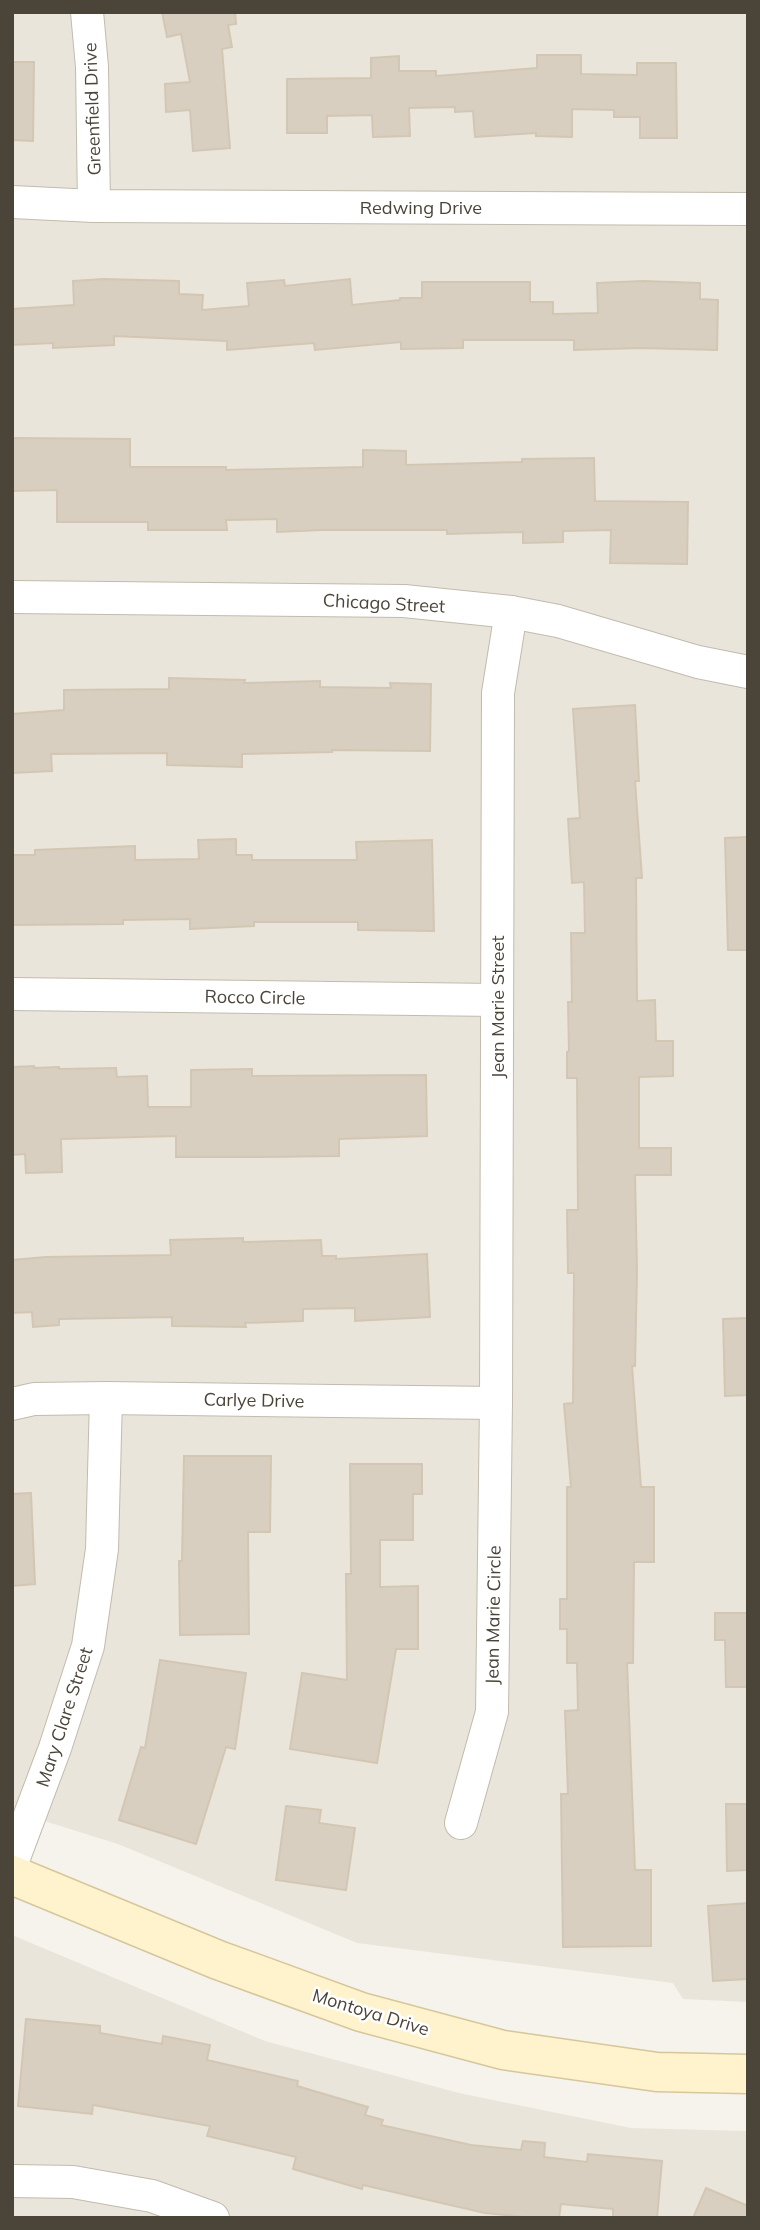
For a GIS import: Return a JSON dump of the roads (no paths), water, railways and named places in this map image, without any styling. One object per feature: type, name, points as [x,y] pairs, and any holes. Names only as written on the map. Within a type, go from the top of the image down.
[{"type":"street","name":"Greenfield Drive","points":[[87,12],[92,67],[94,206]]},
{"type":"street","name":"Redwing Drive","points":[[12,202],[94,206],[748,209]]},
{"type":"street","name":"Chicago Street","points":[[12,597],[404,601],[511,612],[558,621],[698,662],[748,672]]},
{"type":"street","name":"Jean Marie Street","points":[[496,1404],[498,693],[511,612]]},
{"type":"street","name":"Rocco Circle","points":[[12,994],[497,1000]]},
{"type":"street","name":"Carlye Drive","points":[[12,1404],[34,1399],[106,1398],[496,1404]]},
{"type":"street","name":"Mary Clare Street","points":[[12,1863],[55,1748],[88,1646],[102,1549],[106,1398]]},
{"type":"street","name":"Jean Marie Circle","points":[[461,1822],[492,1712],[496,1404]]},
{"type":"street","name":"Montoya Drive","points":[[12,1875],[218,1960],[361,2012],[503,2050],[657,2072],[748,2074]]},
{"type":"street","points":[[12,2181],[73,2182],[152,2196],[213,2218]]}]
